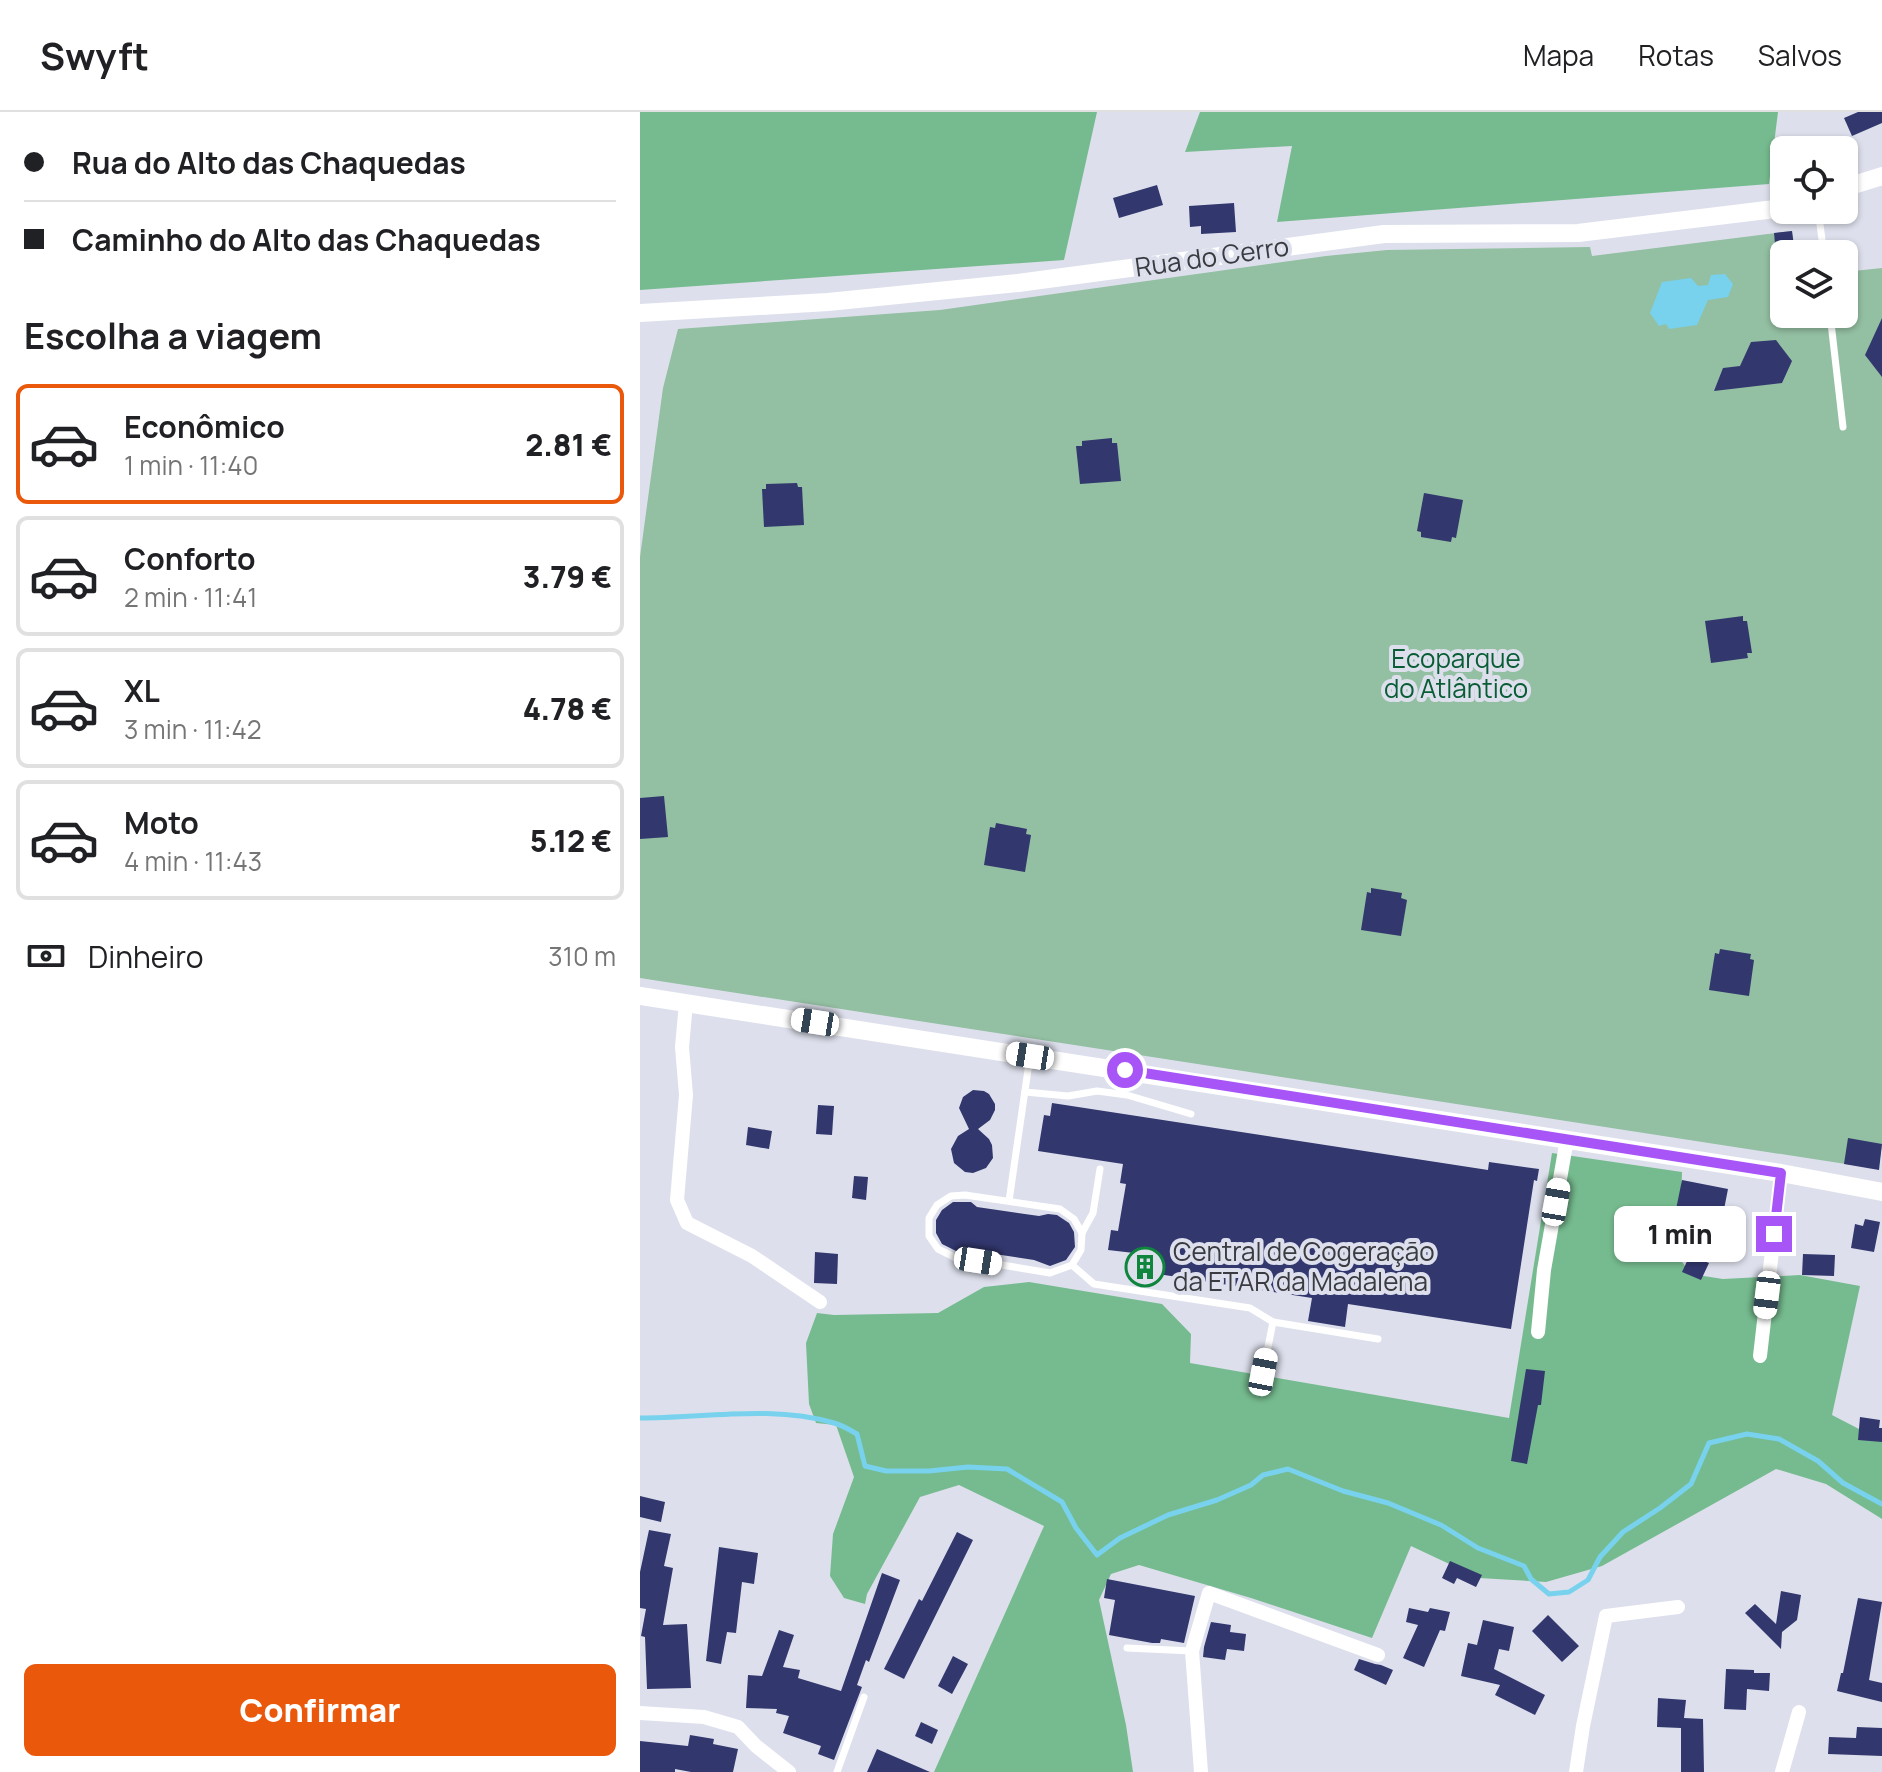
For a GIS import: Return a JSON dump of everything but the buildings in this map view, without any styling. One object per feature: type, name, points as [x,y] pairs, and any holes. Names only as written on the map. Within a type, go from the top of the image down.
[{"type":"street","points":[[1858,184],[1882,176]]},
{"type":"street","name":"Rua do Cerro","points":[[640,313],[828,302],[1018,283],[1384,234],[1578,233],[1770,210]]},
{"type":"street","points":[[640,996],[1567,1139],[1882,1192]]},
{"type":"street","points":[[686,1003],[682,1047],[686,1095],[677,1200],[687,1223],[752,1256],[820,1302]]},
{"type":"street","points":[[1538,1332],[1544,1270],[1567,1139]]},
{"type":"street","points":[[1760,1356],[1781,1173]]},
{"type":"street","points":[[1201,1772],[1192,1651],[1209,1593],[1378,1655]]},
{"type":"street","points":[[1576,1772],[1606,1616],[1678,1607]]},
{"type":"street","points":[[1782,1772],[1799,1712]]},
{"type":"street","points":[[640,1713],[704,1717],[738,1727],[789,1772]]},
{"type":"lane","points":[[1832,328],[1843,427]]},
{"type":"lane","points":[[1009,1201],[1030,1056]]},
{"type":"lane","points":[[1025,1092],[1068,1096],[1097,1091],[1127,1095],[1191,1114]]},
{"type":"lane","points":[[1082,1233],[1074,1219],[1060,1209],[965,1195],[951,1196],[937,1205],[929,1218],[929,1236],[938,1249],[954,1257],[1050,1273],[1072,1265],[1081,1250],[1082,1233],[1093,1213],[1100,1169]]},
{"type":"lane","points":[[1072,1265],[1094,1284],[1250,1308],[1273,1322],[1378,1339]]},
{"type":"lane","points":[[1263,1372],[1273,1322]]},
{"type":"lane","points":[[1127,1648],[1192,1651]]},
{"type":"lane","points":[[837,1772],[864,1697]]},
{"type":"green space","points":[[640,112],[1097,112],[1064,260],[640,290]]},
{"type":"green space","points":[[1200,112],[1778,112],[1775,136],[1770,136],[1769,184],[1277,222],[1292,146],[1185,152]]},
{"type":"green space","name":"Ecoparque do Atlântico","points":[[1792,231],[1793,240],[1770,240],[1770,328],[1858,328],[1858,271],[1882,268],[1882,1145],[1878,1169],[640,978],[640,557],[663,388],[678,329],[940,310],[1387,250],[1590,247],[1592,256]]},
{"type":"green space","points":[[1552,1153],[1682,1172],[1682,1262],[1691,1274],[1723,1279],[1800,1275],[1860,1286],[1832,1415],[1882,1438],[1882,1519],[1826,1484],[1776,1469],[1602,1566],[1546,1582],[1479,1578],[1411,1546],[1372,1638],[1139,1565],[1111,1574],[1099,1600],[1133,1772],[934,1772],[1044,1526],[959,1485],[920,1497],[867,1594],[865,1604],[844,1598],[830,1576],[833,1534],[854,1477],[836,1425],[816,1423],[809,1404],[806,1343],[817,1313],[938,1313],[984,1287],[1029,1282],[1162,1304],[1191,1334],[1190,1363],[1509,1418]]},
{"type":"water","points":[[1725,274],[1733,284],[1728,297],[1708,300],[1697,325],[1669,329],[1666,324],[1659,326],[1650,313],[1662,282],[1691,278],[1698,286],[1708,285],[1711,275]]},
{"type":"waterway","points":[[640,1418],[738,1414],[810,1418],[837,1424],[857,1434],[865,1466],[886,1471],[968,1467],[1007,1469],[1062,1502],[1076,1528],[1097,1555],[1120,1538],[1168,1515],[1217,1500],[1251,1485],[1263,1475],[1288,1469],[1343,1491],[1388,1503],[1441,1525],[1478,1548],[1524,1566],[1531,1579],[1549,1594],[1569,1592],[1588,1580],[1600,1557],[1623,1532],[1691,1484],[1709,1443],[1747,1434],[1779,1439],[1818,1461],[1843,1483],[1882,1504]]},
{"type":"place","name":"Central de Cogeração da ETAR da Madalena","points":[[1145,1267]]},
{"type":"route","points":[[1125,1070],[1781,1173],[1774,1234]]}]
